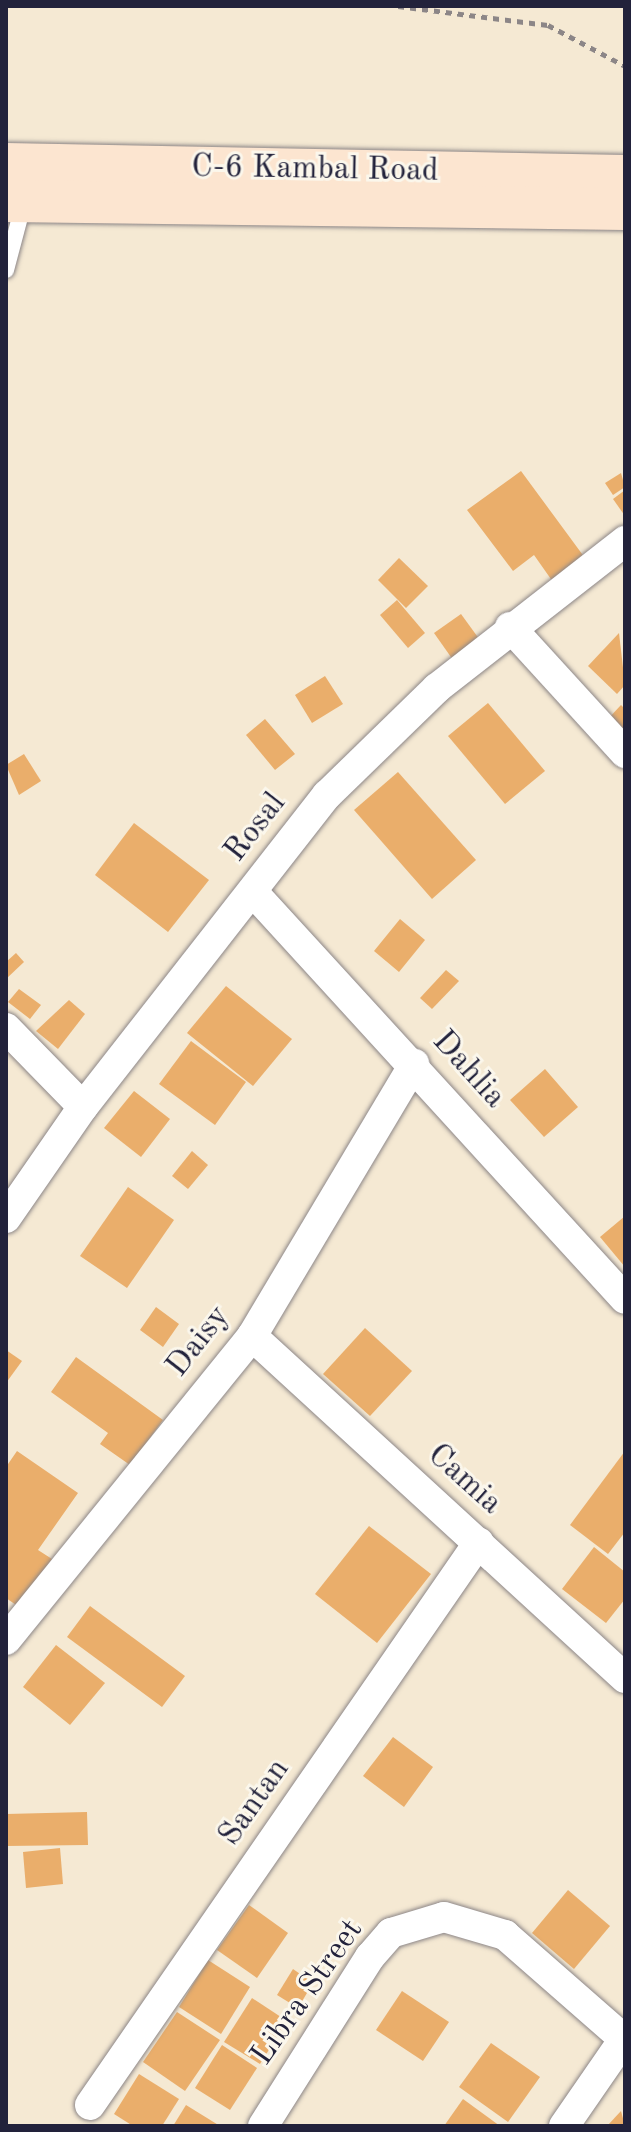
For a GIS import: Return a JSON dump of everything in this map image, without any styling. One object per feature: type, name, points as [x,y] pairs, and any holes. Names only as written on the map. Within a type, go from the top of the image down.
[{"type":"main road","name":"C-6 Kambal Road","points":[[6,164],[625,176]]},
{"type":"main road","name":"C-6 Kambal Road","points":[[15,201],[625,209]]},
{"type":"street","name":"Rosal","points":[[6,1218],[83,1107],[327,795],[510,627],[625,541]]},
{"type":"street","points":[[510,627],[625,753]]},
{"type":"street","name":"Dahlia","points":[[253,892],[414,1064],[625,1299]]},
{"type":"street","points":[[6,1028],[83,1107]]},
{"type":"street","name":"Daisy","points":[[6,1640],[252,1336],[414,1064]]},
{"type":"street","name":"Camia","points":[[252,1336],[625,1678]]},
{"type":"street","name":"Santan","points":[[90,2105],[479,1542]]},
{"type":"street","name":"Libra Street","points":[[263,2126],[370,1957],[391,1933],[444,1917],[505,1935],[625,2040]]},
{"type":"street","points":[[564,2126],[625,2040]]},
{"type":"lane","points":[[6,270],[15,201]]},
{"type":"path","points":[[398,6],[548,25],[625,66]]},
{"type":"building","points":[[521,471],[585,558],[553,582],[534,555],[513,571],[467,510]]},
{"type":"building","points":[[621,473],[625,487],[613,495],[605,483]]},
{"type":"building","points":[[625,490],[625,516],[613,499]]},
{"type":"building","points":[[399,558],[428,586],[406,608],[378,580]]},
{"type":"building","points":[[397,600],[425,633],[408,648],[380,615]]},
{"type":"building","points":[[461,614],[485,647],[458,667],[434,633]]},
{"type":"building","points":[[619,633],[625,685],[617,694],[588,666]]},
{"type":"building","points":[[325,676],[343,704],[312,723],[295,695]]},
{"type":"building","points":[[488,703],[545,771],[505,804],[448,736]]},
{"type":"building","points":[[621,705],[625,709],[625,733],[607,720]]},
{"type":"building","points":[[265,719],[295,754],[275,770],[246,735]]},
{"type":"building","points":[[24,754],[41,781],[19,795],[6,765]]},
{"type":"building","points":[[398,772],[476,860],[432,899],[354,810]]},
{"type":"building","points":[[134,823],[209,880],[168,932],[95,875]]},
{"type":"building","points":[[400,919],[425,940],[399,972],[374,951]]},
{"type":"building","points":[[16,953],[24,962],[6,979],[6,962]]},
{"type":"building","points":[[446,970],[459,981],[432,1009],[420,998]]},
{"type":"building","points":[[226,986],[292,1039],[253,1086],[187,1033]]},
{"type":"building","points":[[19,989],[41,1005],[30,1019],[8,1002]]},
{"type":"building","points":[[69,1000],[85,1014],[58,1049],[36,1031]]},
{"type":"building","points":[[191,1041],[246,1082],[215,1125],[159,1084]]},
{"type":"building","points":[[545,1069],[578,1107],[544,1137],[510,1100]]},
{"type":"building","points":[[134,1091],[170,1119],[141,1157],[104,1128]]},
{"type":"building","points":[[192,1151],[208,1165],[188,1189],[172,1176]]},
{"type":"building","points":[[128,1187],[174,1220],[127,1288],[80,1256]]},
{"type":"building","points":[[625,1216],[625,1267],[600,1237]]},
{"type":"building","points":[[156,1307],[179,1324],[163,1347],[140,1330]]},
{"type":"building","points":[[365,1328],[412,1371],[370,1416],[323,1374]]},
{"type":"building","points":[[6,1350],[22,1361],[6,1383]]},
{"type":"building","points":[[76,1357],[163,1420],[130,1465],[100,1444],[108,1433],[51,1392]]},
{"type":"building","points":[[17,1451],[78,1493],[38,1550],[52,1559],[19,1607],[6,1598],[6,1467]]},
{"type":"building","points":[[625,1451],[625,1532],[608,1554],[570,1525]]},
{"type":"building","points":[[369,1526],[431,1574],[377,1643],[315,1594]]},
{"type":"building","points":[[594,1547],[625,1572],[625,1599],[606,1623],[562,1589]]},
{"type":"building","points":[[90,1606],[185,1676],[162,1707],[67,1637]]},
{"type":"building","points":[[56,1645],[105,1683],[70,1725],[23,1687]]},
{"type":"building","points":[[393,1737],[433,1767],[404,1807],[363,1776]]},
{"type":"building","points":[[87,1812],[88,1845],[6,1846],[6,1814]]},
{"type":"building","points":[[60,1848],[63,1884],[26,1888],[23,1852]]},
{"type":"building","points":[[568,1890],[610,1926],[574,1969],[532,1933]]},
{"type":"building","points":[[249,1905],[288,1933],[257,1978],[217,1950]]},
{"type":"building","points":[[208,1960],[250,1987],[221,2034],[179,2007]]},
{"type":"building","points":[[293,1969],[313,1983],[298,2008],[277,1995]]},
{"type":"building","points":[[402,1991],[449,2022],[423,2061],[376,2030]]},
{"type":"building","points":[[252,1998],[287,2021],[260,2064],[224,2042]]},
{"type":"building","points":[[177,2012],[220,2040],[185,2091],[143,2062]]},
{"type":"building","points":[[491,2043],[540,2077],[508,2122],[459,2087]]},
{"type":"building","points":[[222,2045],[257,2068],[230,2110],[195,2088]]},
{"type":"building","points":[[139,2074],[179,2099],[162,2126],[133,2126],[114,2114]]},
{"type":"building","points":[[463,2099],[500,2126],[444,2126]]},
{"type":"building","points":[[186,2105],[220,2126],[173,2126]]},
{"type":"building","points":[[621,2111],[625,2126],[607,2126]]}]
